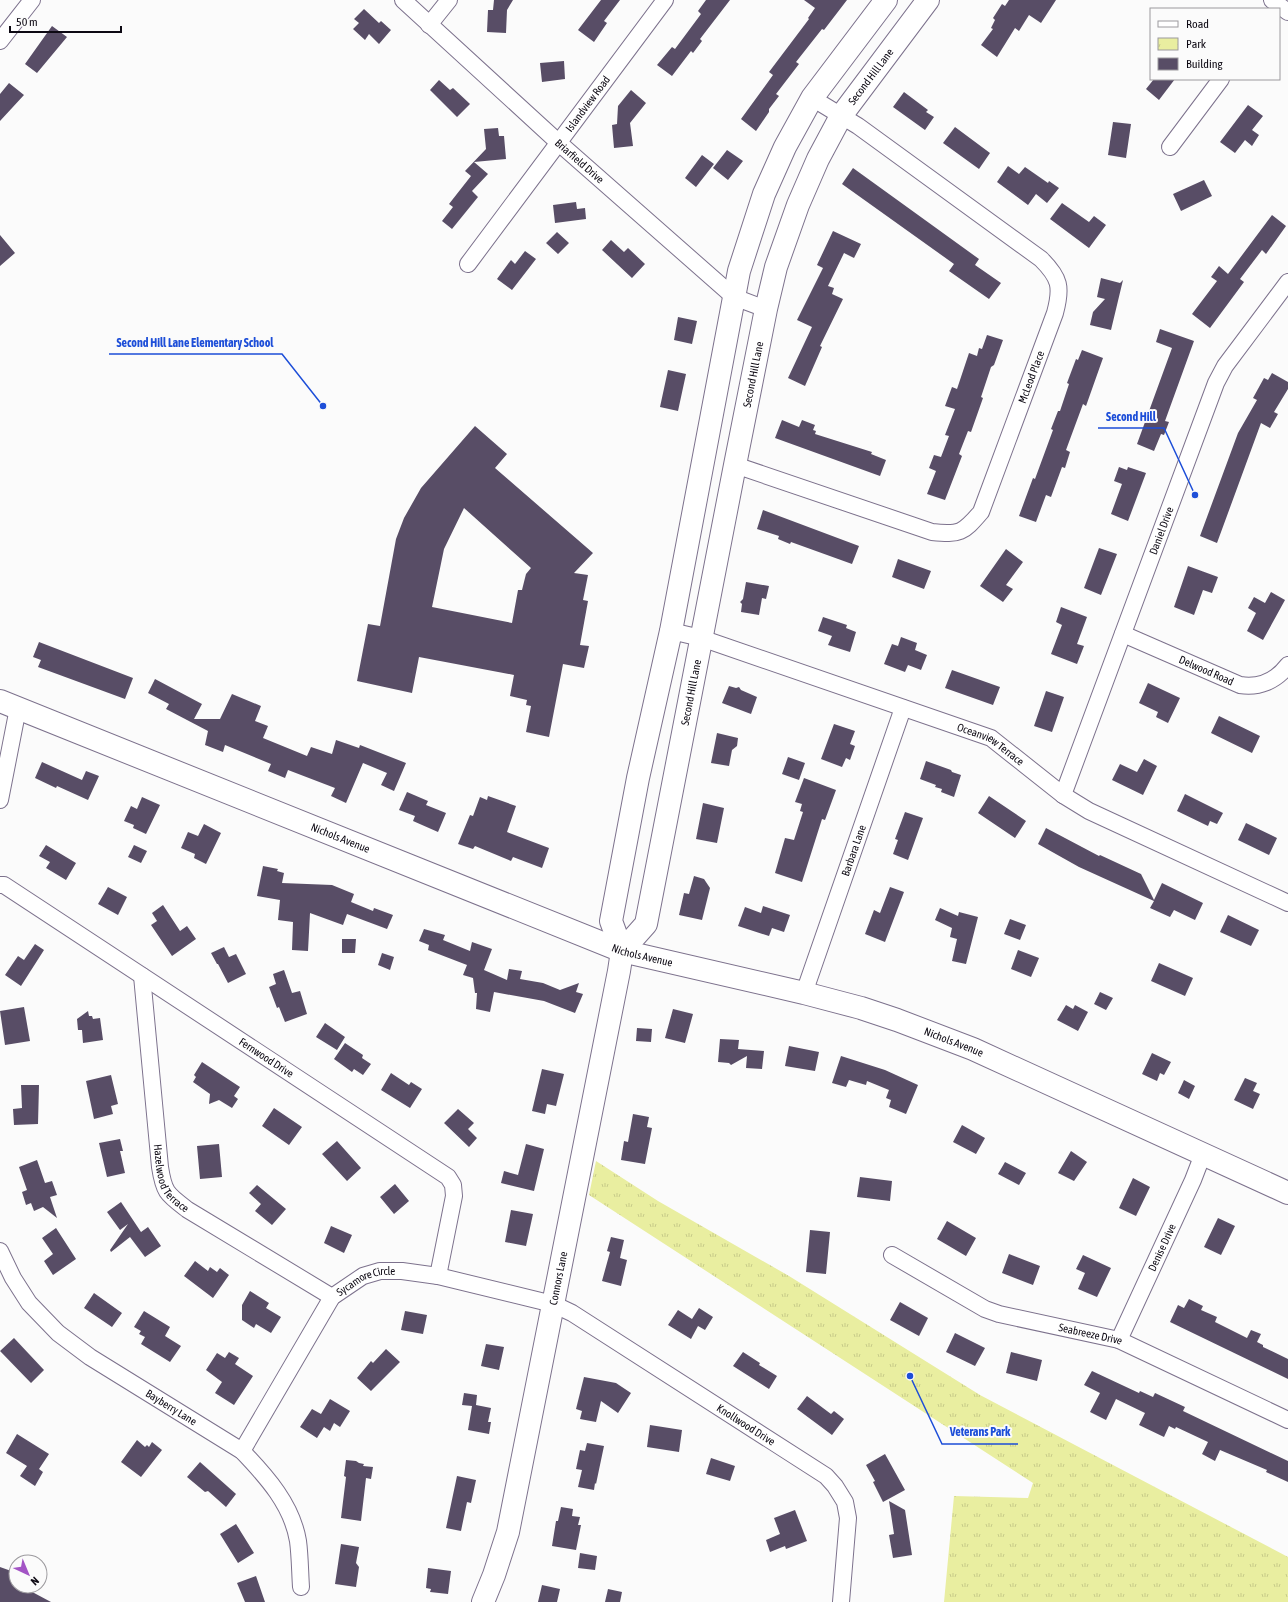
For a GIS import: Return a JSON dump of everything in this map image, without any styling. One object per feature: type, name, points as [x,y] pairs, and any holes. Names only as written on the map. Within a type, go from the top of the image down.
[{"type":"street","points":[[0,42],[32,0]]},
{"type":"street","name":"Briarfield Drive","points":[[403,0],[559,143],[734,297],[766,309]]},
{"type":"street","points":[[429,25],[449,0]]},
{"type":"street","name":"Islandview Road","points":[[468,264],[665,0]]},
{"type":"street","points":[[622,951],[611,922],[638,778],[671,631],[739,271],[764,194],[785,147],[812,98],[886,0]]},
{"type":"street","name":"Second Hill Lane","points":[[622,951],[646,924],[735,465],[766,309],[776,267],[798,205],[818,159],[842,116],[928,0]]},
{"type":"street","points":[[1170,147],[1220,80]]},
{"type":"street","name":"McLeod Place","points":[[735,465],[932,532],[954,534],[969,526],[981,512],[1055,313],[1059,298],[1056,276],[1041,259],[858,126],[812,98]]},
{"type":"street","name":"Daniel Drive","points":[[1063,795],[1216,383],[1225,366],[1288,282]]},
{"type":"street","points":[[702,461],[735,465]]},
{"type":"street","name":"Oceanview Terrace","points":[[671,631],[701,638],[991,738],[1063,795],[1089,811],[1288,903]]},
{"type":"street","name":"Delwood Road","points":[[1123,634],[1240,685],[1253,686],[1264,684],[1280,674],[1288,665]]},
{"type":"street","points":[[0,800],[9,705]]},
{"type":"street","name":"Nichols Avenue","points":[[9,705],[622,951],[804,993],[868,1010],[973,1049],[1288,1193]]},
{"type":"street","name":"Barbara Lane","points":[[804,993],[903,708]]},
{"type":"street","points":[[638,778],[672,786]]},
{"type":"street","name":"Fernwood Drive","points":[[0,885],[4,885],[448,1177],[453,1185],[454,1196],[438,1276]]},
{"type":"street","name":"Connors Lane","points":[[483,1602],[494,1575],[508,1532],[622,951]]},
{"type":"street","name":"Hazelwood Terrace","points":[[142,976],[160,1167],[165,1190],[174,1200],[188,1210],[332,1297]]},
{"type":"street","name":"Denise Drive","points":[[1119,1340],[1193,1180],[1203,1154]]},
{"type":"street","name":"Bayberry Lane","points":[[0,1251],[13,1278],[29,1303],[58,1333],[90,1357],[242,1451],[262,1472],[279,1495],[291,1515],[298,1541],[301,1587]]},
{"type":"street","name":"Seabreeze Drive","points":[[892,1255],[984,1309],[999,1314],[1119,1340],[1288,1420]]},
{"type":"street","name":"Sycamore Circle","points":[[242,1451],[332,1297],[363,1276],[380,1271],[402,1271],[438,1276],[553,1304]]},
{"type":"street","name":"Knollwood Drive","points":[[553,1304],[572,1313],[826,1476],[835,1486],[845,1502],[848,1518],[841,1602]]},
{"type":"green space","points":[[596,1161],[658,1201],[789,1276],[980,1395],[1288,1557],[1288,1602],[944,1602],[954,1496],[1028,1498],[1033,1483],[589,1195]]},
{"type":"building","points":[[494,0],[513,0],[507,10],[506,33],[487,32],[488,10],[493,10]]},
{"type":"building","points":[[601,0],[620,0],[604,21],[607,23],[594,42],[578,30]]},
{"type":"building","points":[[706,0],[730,0],[700,39],[702,41],[693,53],[691,51],[672,76],[657,65],[672,47],[675,49],[701,14],[698,11]]},
{"type":"building","points":[[804,0],[847,0],[824,30],[822,29],[796,62],[799,64],[776,94],[779,96],[769,109],[769,112],[756,131],[741,119],[773,75],[769,72],[809,19],[808,18],[815,8]]},
{"type":"building","points":[[1009,0],[1056,0],[1041,23],[1029,15],[1019,31],[1015,28],[997,57],[981,45],[993,29],[991,28],[995,20],[993,18],[1002,4],[1005,6]]},
{"type":"building","points":[[364,9],[379,23],[381,21],[391,30],[379,44],[369,34],[365,40],[353,29],[359,23],[354,19]]},
{"type":"building","points":[[52,26],[67,37],[37,73],[25,64]]},
{"type":"building","points":[[564,61],[565,79],[542,82],[540,63]]},
{"type":"building","points":[[439,80],[450,90],[453,88],[470,104],[457,117],[430,90]]},
{"type":"building","points":[[1153,80],[1174,80],[1159,100],[1146,89]]},
{"type":"building","points":[[9,83],[24,95],[0,121],[0,94]]},
{"type":"building","points":[[631,90],[646,103],[630,123],[633,146],[614,148],[612,125],[617,124],[618,106]]},
{"type":"building","points":[[904,92],[928,110],[926,112],[934,117],[925,130],[893,107]]},
{"type":"building","points":[[1248,105],[1263,116],[1252,130],[1259,135],[1252,146],[1245,140],[1235,153],[1220,142]]},
{"type":"building","points":[[1113,122],[1131,124],[1126,158],[1108,155]]},
{"type":"building","points":[[955,127],[990,153],[979,169],[943,143]]},
{"type":"building","points":[[498,128],[499,136],[504,136],[506,159],[474,162],[488,174],[472,191],[478,197],[452,229],[442,221],[453,207],[449,204],[471,176],[465,171],[486,149],[484,129]]},
{"type":"building","points":[[727,150],[743,161],[728,180],[713,168]]},
{"type":"building","points":[[702,155],[714,164],[696,187],[685,178]]},
{"type":"building","points":[[1008,166],[1019,174],[1025,167],[1048,183],[1049,181],[1059,188],[1047,203],[1036,194],[1028,205],[997,182]]},
{"type":"building","points":[[853,168],[979,259],[975,265],[1001,283],[989,299],[949,271],[954,264],[842,184]]},
{"type":"building","points":[[1204,180],[1212,196],[1181,211],[1173,194]]},
{"type":"building","points":[[576,202],[577,209],[585,208],[586,219],[555,223],[553,205]]},
{"type":"building","points":[[1062,203],[1089,222],[1094,216],[1106,225],[1089,248],[1050,219]]},
{"type":"building","points":[[1272,215],[1286,226],[1266,254],[1262,250],[1240,279],[1244,282],[1210,328],[1192,314],[1217,281],[1211,277],[1219,266],[1228,274]]},
{"type":"building","points":[[833,231],[861,244],[854,258],[844,253],[828,286],[834,288],[832,294],[843,299],[820,346],[822,347],[805,386],[788,378],[812,327],[797,320],[823,268],[817,265]]},
{"type":"building","points":[[557,232],[569,243],[558,254],[546,243]]},
{"type":"building","points":[[0,235],[15,253],[0,266]]},
{"type":"building","points":[[611,240],[624,252],[628,248],[645,264],[632,278],[602,250]]},
{"type":"building","points":[[525,251],[536,259],[512,290],[497,279],[511,260],[515,264]]},
{"type":"building","points":[[1101,278],[1120,283],[1123,280],[1111,330],[1090,325],[1093,312],[1105,299],[1097,297]]},
{"type":"building","points":[[678,317],[697,321],[692,344],[674,340]]},
{"type":"building","points":[[1160,329],[1194,341],[1165,421],[1169,422],[1164,435],[1161,434],[1154,451],[1137,444],[1172,348],[1156,342]]},
{"type":"building","points":[[987,335],[1003,340],[994,365],[991,367],[981,397],[983,398],[971,432],[968,431],[959,454],[962,456],[945,500],[927,494],[936,471],[929,468],[934,455],[941,457],[949,436],[945,435],[955,409],[945,406],[952,387],[957,389],[969,353],[977,356],[979,348],[982,349]]},
{"type":"building","points":[[1082,350],[1103,358],[1086,406],[1083,404],[1066,450],[1070,452],[1065,468],[1062,467],[1051,497],[1046,495],[1036,522],[1019,516],[1033,478],[1035,479],[1053,430],[1051,429],[1058,411],[1060,411],[1069,384],[1067,383],[1076,359],[1078,360]]},
{"type":"building","points":[[668,370],[686,374],[678,411],[660,407]]},
{"type":"building","points":[[1272,373],[1288,382],[1288,389],[1274,412],[1278,414],[1270,428],[1261,423],[1217,543],[1200,536],[1238,433],[1257,400],[1253,398],[1264,378],[1268,380]]},
{"type":"building","points":[[782,420],[799,427],[802,420],[815,425],[813,430],[816,431],[815,434],[872,452],[871,454],[886,460],[880,476],[775,438]]},
{"type":"building","points":[[475,426],[507,454],[495,468],[593,553],[574,573],[588,575],[583,600],[588,601],[580,645],[589,646],[584,668],[563,664],[549,737],[526,732],[531,706],[526,705],[527,700],[510,696],[514,675],[419,657],[412,693],[357,681],[368,624],[380,626],[396,539],[404,518],[421,488]],"holes":[[[464,508],[531,568],[526,574],[522,590],[518,590],[512,623],[432,607],[444,549]]]},
{"type":"building","points":[[1119,467],[1127,470],[1128,467],[1146,473],[1128,521],[1111,514],[1122,484],[1114,481]]},
{"type":"building","points":[[763,510],[859,546],[852,564],[791,542],[790,544],[778,539],[779,536],[757,529]]},
{"type":"building","points":[[1099,548],[1117,554],[1101,595],[1084,588]]},
{"type":"building","points":[[1006,549],[1023,562],[1006,585],[1013,589],[1003,602],[980,586]]},
{"type":"building","points":[[898,559],[931,571],[924,589],[892,577]]},
{"type":"building","points":[[1188,566],[1218,577],[1212,593],[1203,590],[1194,615],[1174,607]]},
{"type":"building","points":[[746,582],[769,586],[766,599],[762,598],[759,615],[741,612],[742,604],[740,602],[743,599]]},
{"type":"building","points":[[1271,592],[1285,600],[1263,640],[1247,631],[1256,613],[1248,608],[1254,597],[1265,603]]},
{"type":"building","points":[[1061,607],[1087,617],[1077,644],[1084,646],[1077,664],[1051,654],[1062,625],[1056,622]]},
{"type":"building","points":[[823,617],[847,625],[846,628],[856,632],[850,652],[828,645],[832,636],[818,631]]},
{"type":"building","points":[[901,637],[917,643],[915,650],[927,655],[921,670],[908,665],[905,672],[884,664],[892,644],[898,646]]},
{"type":"building","points":[[39,642],[133,678],[125,699],[38,667],[41,660],[33,657]]},
{"type":"building","points":[[952,670],[1000,687],[993,705],[945,688]]},
{"type":"building","points":[[155,679],[202,704],[194,719],[220,719],[232,694],[261,706],[255,721],[268,726],[263,738],[307,756],[311,747],[332,754],[336,740],[359,748],[360,745],[406,763],[394,791],[381,785],[387,773],[363,763],[346,803],[331,796],[335,788],[288,770],[285,778],[268,771],[271,764],[225,745],[223,752],[205,745],[208,731],[166,709],[169,704],[148,693]]},
{"type":"building","points":[[1148,683],[1180,698],[1168,723],[1156,717],[1158,712],[1139,703]]},
{"type":"building","points":[[729,686],[736,688],[739,687],[741,690],[757,697],[751,714],[722,703]]},
{"type":"building","points":[[1046,691],[1064,697],[1052,732],[1034,726]]},
{"type":"building","points":[[1219,716],[1260,736],[1252,753],[1211,733]]},
{"type":"building","points":[[834,724],[855,731],[850,744],[855,746],[850,760],[846,758],[842,767],[821,759]]},
{"type":"building","points":[[717,733],[738,738],[737,746],[732,750],[729,766],[711,763]]},
{"type":"building","points":[[788,757],[805,763],[799,780],[782,774]]},
{"type":"building","points":[[1144,759],[1157,766],[1143,795],[1112,780],[1120,764],[1137,772]]},
{"type":"building","points":[[926,761],[961,775],[954,797],[941,792],[942,789],[935,787],[936,785],[920,779]]},
{"type":"building","points":[[42,762],[82,780],[86,771],[99,776],[88,800],[35,778]]},
{"type":"building","points":[[804,778],[836,790],[825,820],[822,819],[802,882],[775,873],[785,838],[794,840],[803,812],[800,811],[802,804],[795,802]]},
{"type":"building","points":[[407,792],[428,801],[426,805],[446,813],[438,832],[413,821],[415,816],[399,810]]},
{"type":"building","points":[[1185,794],[1223,813],[1217,824],[1210,821],[1208,826],[1177,811]]},
{"type":"building","points":[[488,796],[516,806],[507,832],[549,848],[542,868],[513,857],[511,861],[475,846],[473,849],[458,844],[470,815],[473,816],[480,797],[487,800]]},
{"type":"building","points":[[989,796],[1026,821],[1015,838],[978,813]]},
{"type":"building","points":[[142,797],[160,805],[146,834],[133,828],[134,825],[124,821],[131,806],[137,809]]},
{"type":"building","points":[[703,803],[724,808],[717,843],[696,839]]},
{"type":"building","points":[[905,812],[923,818],[908,860],[893,854],[898,840],[895,839]]},
{"type":"building","points":[[1246,823],[1277,838],[1269,855],[1238,840]]},
{"type":"building","points":[[204,824],[221,833],[206,864],[194,858],[195,854],[181,848],[188,832],[198,836]]},
{"type":"building","points":[[1046,828],[1099,856],[1100,855],[1141,874],[1154,900],[1162,883],[1203,903],[1195,920],[1174,910],[1170,917],[1150,908],[1154,901],[1079,867],[1038,844]]},
{"type":"building","points":[[46,845],[76,863],[66,880],[46,868],[50,862],[39,856]]},
{"type":"building","points":[[134,845],[147,851],[141,863],[128,857]]},
{"type":"building","points":[[263,866],[278,869],[277,871],[284,873],[282,883],[332,885],[354,894],[351,902],[373,911],[374,908],[393,915],[387,929],[347,914],[343,925],[310,913],[308,951],[292,950],[293,922],[278,920],[280,900],[257,896]]},
{"type":"building","points":[[694,876],[704,879],[710,888],[702,920],[679,915],[684,893],[689,894]]},
{"type":"building","points":[[108,887],[127,897],[118,915],[98,904]]},
{"type":"building","points":[[890,887],[904,892],[885,942],[865,934],[874,910],[880,913]]},
{"type":"building","points":[[163,905],[180,931],[187,926],[196,939],[172,956],[151,925],[157,921],[152,913]]},
{"type":"building","points":[[763,906],[790,915],[784,932],[772,928],[769,936],[738,926],[745,907],[761,913]]},
{"type":"building","points":[[940,908],[958,916],[959,912],[978,917],[966,964],[952,961],[957,939],[950,937],[952,928],[935,920]]},
{"type":"building","points":[[1228,915],[1259,930],[1251,946],[1220,932]]},
{"type":"building","points":[[1010,919],[1026,925],[1020,940],[1004,934]]},
{"type":"building","points":[[424,929],[445,935],[443,940],[470,951],[472,942],[492,949],[484,970],[507,980],[509,969],[522,971],[520,979],[543,983],[560,990],[579,983],[576,992],[583,994],[575,1013],[544,1001],[494,992],[490,1012],[476,1009],[477,993],[475,993],[473,978],[463,975],[467,965],[428,950],[429,945],[419,941]]},
{"type":"building","points":[[342,939],[356,939],[355,953],[342,953]]},
{"type":"building","points":[[35,944],[44,950],[21,986],[5,975],[18,956],[24,960]]},
{"type":"building","points":[[224,947],[229,957],[236,954],[246,974],[228,983],[211,953]]},
{"type":"building","points":[[1018,950],[1039,958],[1031,977],[1011,969]]},
{"type":"building","points":[[382,953],[394,957],[390,970],[378,965]]},
{"type":"building","points":[[1159,963],[1193,978],[1185,996],[1151,981]]},
{"type":"building","points":[[284,970],[292,993],[300,991],[307,1014],[285,1022],[279,1007],[277,1008],[269,987],[276,984],[273,974]]},
{"type":"building","points":[[1100,992],[1113,998],[1106,1010],[1094,1004]]},
{"type":"building","points":[[1066,1005],[1073,1009],[1075,1005],[1088,1012],[1078,1031],[1057,1020]]},
{"type":"building","points":[[24,1007],[30,1041],[5,1045],[0,1011]]},
{"type":"building","points":[[673,1009],[693,1014],[685,1043],[665,1038]]},
{"type":"building","points":[[88,1011],[89,1016],[92,1016],[93,1019],[100,1018],[103,1040],[83,1043],[82,1030],[78,1030],[77,1019]]},
{"type":"building","points":[[325,1023],[345,1037],[337,1050],[316,1037]]},
{"type":"building","points":[[637,1028],[652,1029],[651,1042],[636,1041]]},
{"type":"building","points":[[720,1039],[739,1040],[738,1049],[764,1051],[762,1069],[746,1068],[747,1056],[731,1065],[729,1063],[718,1062]]},
{"type":"building","points":[[345,1043],[363,1055],[362,1058],[371,1064],[363,1075],[354,1069],[352,1072],[334,1059]]},
{"type":"building","points":[[789,1046],[819,1052],[815,1071],[785,1066]]},
{"type":"building","points":[[1152,1053],[1171,1062],[1164,1075],[1160,1073],[1157,1081],[1142,1074]]},
{"type":"building","points":[[841,1056],[885,1070],[918,1085],[906,1114],[889,1107],[891,1100],[886,1098],[889,1090],[867,1081],[866,1085],[849,1080],[846,1087],[832,1083]]},
{"type":"building","points":[[202,1062],[240,1087],[234,1096],[238,1099],[232,1108],[219,1100],[209,1104],[210,1094],[193,1082],[196,1077],[194,1075]]},
{"type":"building","points":[[542,1069],[564,1074],[556,1106],[547,1104],[545,1114],[532,1111]]},
{"type":"building","points":[[391,1073],[409,1085],[411,1082],[422,1089],[410,1108],[381,1090]]},
{"type":"building","points":[[111,1075],[118,1104],[111,1106],[113,1114],[94,1119],[86,1081]]},
{"type":"building","points":[[1245,1078],[1257,1083],[1253,1091],[1260,1094],[1253,1109],[1234,1100]]},
{"type":"building","points":[[1184,1080],[1195,1086],[1189,1099],[1178,1093]]},
{"type":"building","points":[[21,1085],[39,1085],[38,1124],[14,1125],[13,1109],[22,1108]]},
{"type":"building","points":[[274,1108],[302,1127],[289,1145],[262,1126]]},
{"type":"building","points":[[458,1109],[474,1123],[468,1129],[477,1138],[469,1147],[444,1123]]},
{"type":"building","points":[[633,1114],[649,1117],[647,1127],[652,1128],[645,1164],[621,1160],[624,1141],[628,1142]]},
{"type":"building","points":[[962,1125],[985,1138],[976,1154],[953,1142]]},
{"type":"building","points":[[120,1139],[123,1151],[120,1151],[125,1173],[107,1177],[99,1143]]},
{"type":"building","points":[[337,1141],[361,1168],[347,1181],[322,1154]]},
{"type":"building","points":[[219,1144],[222,1177],[200,1179],[197,1146]]},
{"type":"building","points":[[526,1144],[544,1149],[534,1191],[501,1183],[504,1171],[518,1175]]},
{"type":"building","points":[[1071,1151],[1087,1162],[1074,1181],[1058,1173]]},
{"type":"building","points":[[37,1160],[45,1183],[52,1181],[57,1195],[50,1197],[57,1218],[43,1207],[34,1211],[31,1203],[26,1205],[22,1192],[27,1190],[19,1167]]},
{"type":"building","points":[[1005,1162],[1026,1173],[1019,1185],[998,1174]]},
{"type":"building","points":[[860,1177],[892,1181],[890,1201],[857,1197]]},
{"type":"building","points":[[1133,1178],[1150,1187],[1136,1216],[1119,1208]]},
{"type":"building","points":[[395,1184],[409,1201],[394,1214],[380,1197]]},
{"type":"building","points":[[257,1185],[286,1209],[272,1225],[255,1211],[261,1204],[249,1193]]},
{"type":"building","points":[[121,1202],[141,1232],[148,1227],[161,1246],[145,1257],[130,1237],[111,1252],[110,1250],[128,1224],[120,1230],[107,1212]]},
{"type":"building","points":[[511,1210],[533,1214],[526,1246],[505,1242]]},
{"type":"building","points":[[1218,1218],[1235,1226],[1221,1255],[1204,1247]]},
{"type":"building","points":[[947,1221],[976,1238],[966,1256],[937,1239]]},
{"type":"building","points":[[331,1226],[352,1235],[344,1253],[324,1243]]},
{"type":"building","points":[[56,1228],[76,1259],[53,1275],[44,1261],[53,1254],[42,1238]]},
{"type":"building","points":[[810,1230],[830,1232],[826,1274],[806,1272]]},
{"type":"building","points":[[611,1237],[624,1240],[620,1258],[627,1260],[621,1286],[602,1281],[610,1252],[607,1251]]},
{"type":"building","points":[[1009,1254],[1040,1266],[1033,1285],[1002,1273]]},
{"type":"building","points":[[1083,1255],[1111,1268],[1097,1297],[1078,1289],[1085,1273],[1076,1269]]},
{"type":"building","points":[[195,1261],[208,1271],[210,1267],[217,1272],[220,1268],[229,1275],[213,1298],[184,1276]]},
{"type":"building","points":[[250,1291],[269,1303],[266,1308],[281,1317],[271,1333],[256,1324],[254,1328],[242,1320],[242,1305]]},
{"type":"building","points":[[94,1293],[122,1313],[112,1327],[84,1308]]},
{"type":"building","points":[[1189,1299],[1203,1306],[1201,1310],[1217,1317],[1215,1322],[1247,1338],[1251,1330],[1261,1334],[1257,1342],[1263,1345],[1263,1347],[1288,1359],[1288,1379],[1170,1322],[1178,1305],[1184,1308]]},
{"type":"building","points":[[900,1302],[928,1318],[919,1336],[890,1320]]},
{"type":"building","points":[[699,1308],[713,1317],[705,1330],[698,1326],[691,1339],[668,1325],[678,1310],[692,1319]]},
{"type":"building","points":[[144,1311],[170,1327],[165,1336],[181,1346],[170,1362],[141,1344],[145,1337],[139,1334],[141,1331],[134,1327]]},
{"type":"building","points":[[405,1311],[427,1315],[423,1334],[401,1330]]},
{"type":"building","points":[[955,1333],[985,1348],[975,1366],[946,1352]]},
{"type":"building","points":[[14,1338],[44,1370],[31,1383],[0,1351]]},
{"type":"building","points":[[486,1344],[504,1347],[499,1370],[481,1366]]},
{"type":"building","points":[[386,1349],[400,1362],[371,1391],[357,1378],[371,1361],[373,1363]]},
{"type":"building","points":[[229,1352],[239,1358],[235,1364],[253,1376],[234,1405],[215,1393],[222,1382],[206,1370],[217,1353],[225,1358]]},
{"type":"building","points":[[743,1352],[760,1363],[759,1365],[777,1376],[769,1389],[733,1366]]},
{"type":"building","points":[[1011,1352],[1042,1360],[1037,1381],[1006,1373]]},
{"type":"building","points":[[1092,1371],[1139,1393],[1140,1391],[1153,1397],[1155,1393],[1185,1407],[1183,1411],[1288,1461],[1288,1482],[1266,1472],[1267,1470],[1220,1450],[1215,1461],[1202,1454],[1208,1442],[1176,1427],[1175,1429],[1169,1426],[1164,1437],[1139,1425],[1145,1413],[1116,1399],[1106,1420],[1090,1412],[1100,1393],[1084,1385]]},
{"type":"building","points":[[584,1377],[616,1383],[631,1393],[618,1413],[601,1401],[596,1422],[580,1419],[582,1411],[576,1409]]},
{"type":"building","points":[[464,1393],[477,1395],[476,1405],[491,1408],[488,1422],[491,1422],[489,1434],[468,1430],[472,1406],[462,1405]]},
{"type":"building","points":[[807,1396],[831,1414],[834,1411],[844,1419],[832,1435],[797,1409]]},
{"type":"building","points":[[330,1399],[350,1411],[340,1427],[334,1423],[330,1431],[324,1427],[317,1438],[300,1427],[312,1409],[321,1414]]},
{"type":"building","points":[[650,1425],[682,1430],[679,1452],[647,1447]]},
{"type":"building","points":[[17,1434],[49,1454],[39,1469],[43,1472],[35,1486],[20,1476],[27,1466],[6,1453]]},
{"type":"building","points":[[137,1440],[145,1447],[147,1445],[149,1447],[152,1442],[162,1450],[141,1477],[121,1462]]},
{"type":"building","points":[[587,1443],[604,1446],[594,1490],[578,1487],[582,1470],[576,1469],[580,1450],[585,1451]]},
{"type":"building","points":[[885,1454],[905,1490],[883,1502],[873,1482],[875,1481],[866,1465]]},
{"type":"building","points":[[711,1458],[735,1466],[730,1481],[706,1474]]},
{"type":"building","points":[[346,1460],[356,1461],[364,1464],[363,1466],[373,1467],[371,1479],[366,1478],[361,1521],[341,1518],[346,1477],[344,1476]]},
{"type":"building","points":[[200,1462],[236,1494],[226,1507],[208,1491],[205,1492],[187,1477]]},
{"type":"building","points":[[457,1476],[476,1480],[471,1503],[467,1502],[461,1531],[446,1528]]},
{"type":"building","points":[[889,1501],[905,1510],[912,1555],[893,1558],[889,1535],[894,1534]]},
{"type":"building","points":[[561,1507],[573,1509],[572,1516],[580,1517],[578,1525],[581,1525],[576,1550],[552,1546],[556,1521],[558,1521]]},
{"type":"building","points":[[795,1510],[807,1541],[786,1549],[785,1546],[770,1552],[766,1540],[780,1534],[774,1518]]},
{"type":"building","points":[[236,1524],[254,1553],[238,1563],[220,1534]]},
{"type":"building","points":[[341,1544],[359,1547],[356,1563],[359,1567],[356,1587],[335,1584]]},
{"type":"building","points":[[580,1553],[597,1556],[595,1570],[578,1568]]},
{"type":"building","points":[[0,1567],[8,1570],[8,1594],[36,1594],[51,1602],[0,1602]]},
{"type":"building","points":[[428,1568],[451,1571],[448,1594],[430,1592],[431,1589],[426,1588]]},
{"type":"building","points":[[256,1576],[265,1602],[245,1602],[237,1583]]},
{"type":"building","points":[[542,1585],[560,1589],[557,1602],[538,1602]]},
{"type":"building","points":[[608,1589],[622,1592],[620,1602],[605,1602]]},
{"type":"place","name":"Second Hill Lane Elementary School","points":[[323,406]]},
{"type":"place","name":"Second Hill","points":[[1195,495]]},
{"type":"place","name":"Veterans Park","points":[[910,1376]]}]
